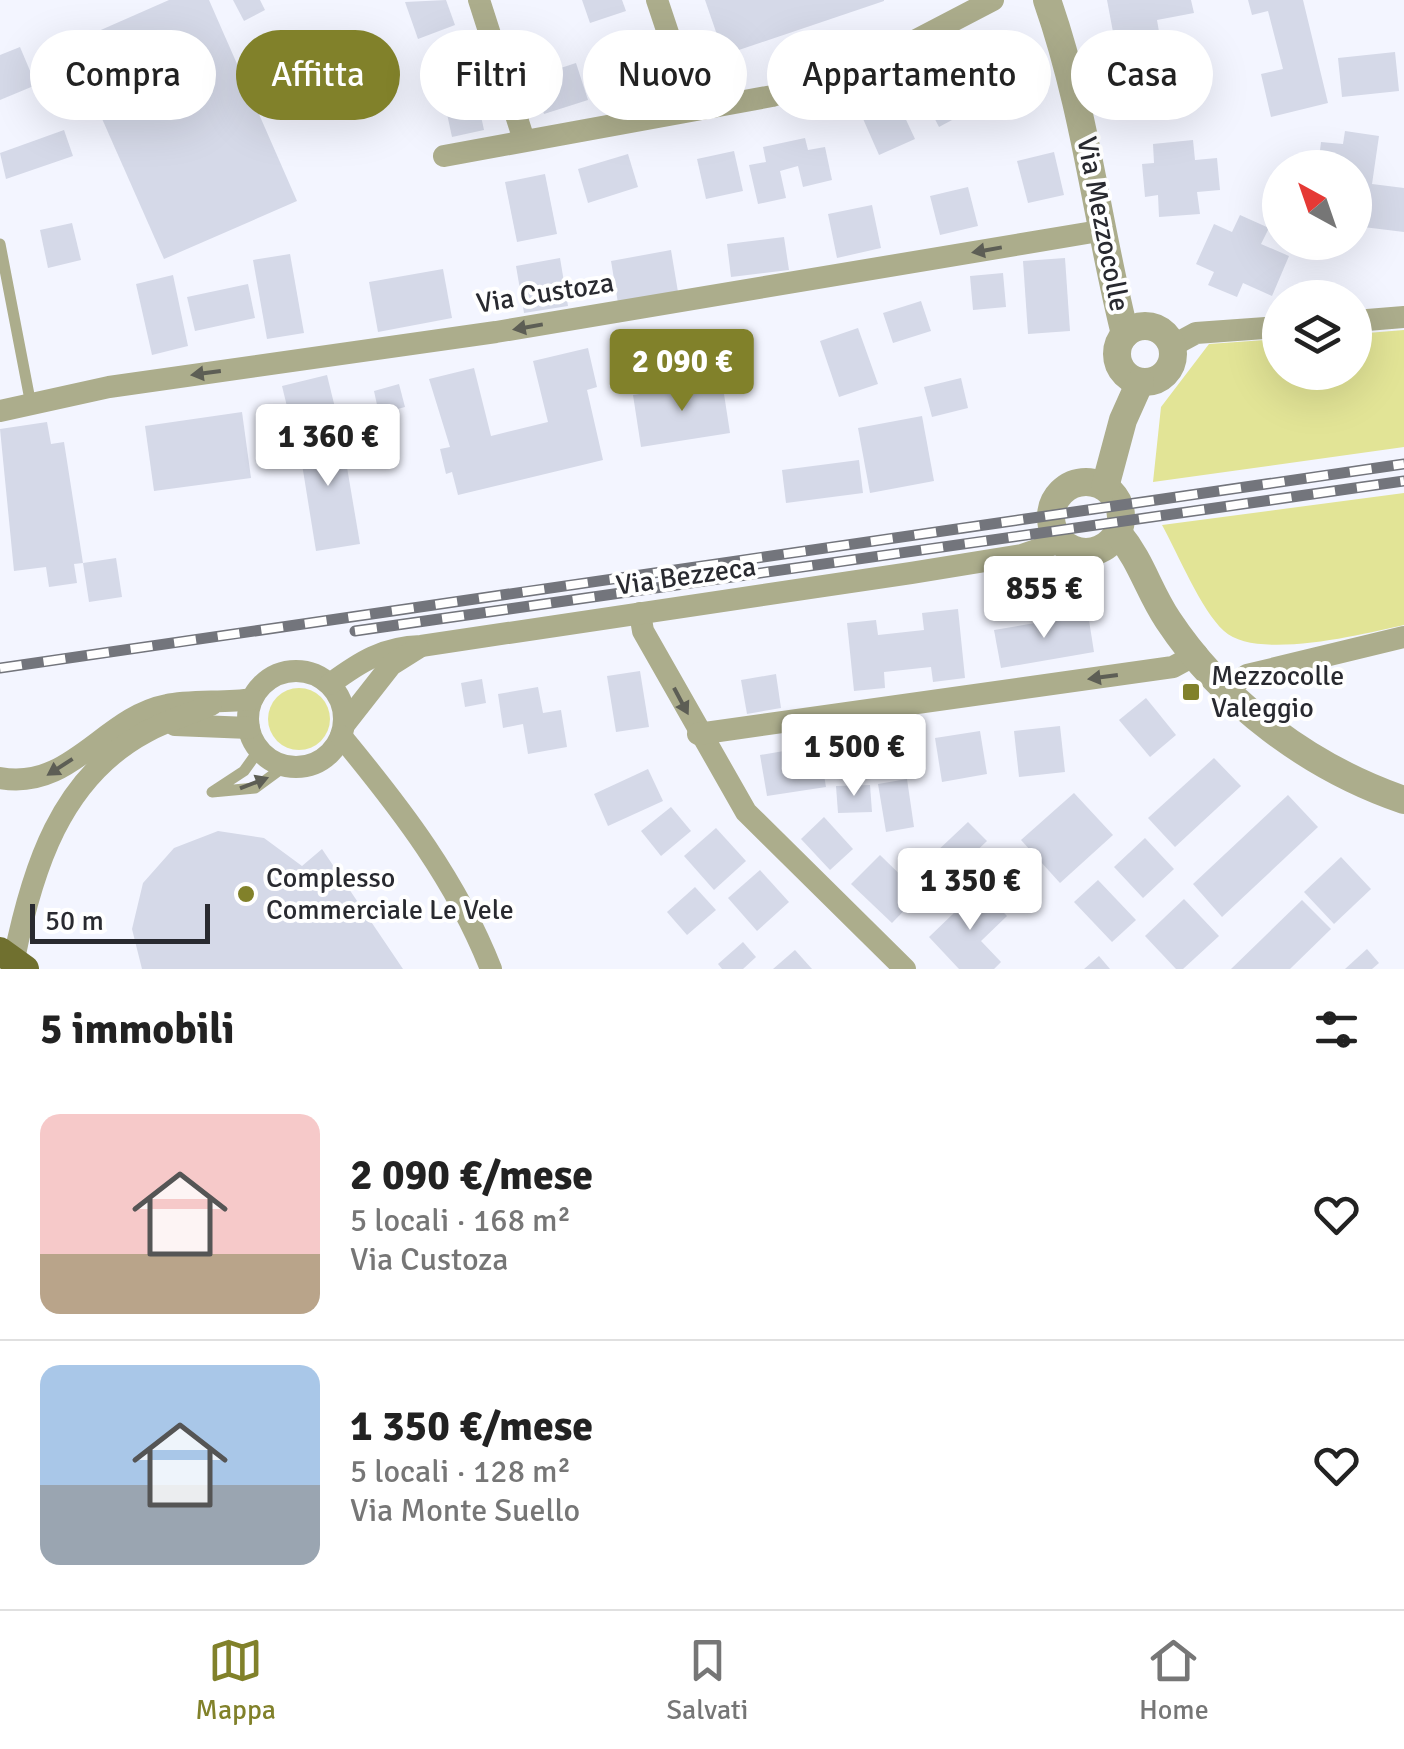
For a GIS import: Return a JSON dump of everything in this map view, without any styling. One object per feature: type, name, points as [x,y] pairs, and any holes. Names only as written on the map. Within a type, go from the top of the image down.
[{"type":"street","points":[[480,0],[524,140]]},
{"type":"street","points":[[657,0],[667,30]]},
{"type":"street","points":[[747,100],[772,96],[876,61],[993,0]]},
{"type":"street","name":"Via Mezzocolle","points":[[1047,0],[1082,116],[1099,231],[1125,334],[1117,349],[1119,366],[1140,382]]},
{"type":"street","points":[[444,156],[629,120]]},
{"type":"street","name":"Via Custoza","points":[[0,411],[109,387],[496,332],[1099,231]]},
{"type":"street","points":[[1372,320],[1404,317]]},
{"type":"street","name":"Via Mezzocolle","points":[[1125,334],[1152,326],[1172,346]]},
{"type":"street","points":[[1105,487],[1122,420],[1140,382],[1164,374],[1170,366],[1172,346],[1196,333],[1262,328]]},
{"type":"street","points":[[1078,482],[1105,487],[1120,508],[1118,533],[1110,544],[1084,553],[1060,542],[1051,528],[1056,498],[1078,482]]},
{"type":"street","points":[[1118,533],[1140,560],[1167,618],[1278,738],[1365,787],[1404,800]]},
{"type":"street","name":"Via Bezzeca","points":[[330,684],[363,660],[392,646],[421,646],[1022,555],[1060,542]]},
{"type":"street","points":[[640,613],[643,631],[698,734],[746,812],[905,969]]},
{"type":"street","points":[[1228,688],[1247,675],[1404,637]]},
{"type":"street","points":[[421,646],[391,665],[343,731],[335,748],[313,765],[286,766],[259,750],[249,728],[252,700],[261,687],[287,672],[302,672],[330,684],[344,710],[343,731],[420,834],[470,915],[492,969]]},
{"type":"street","points":[[698,734],[1173,667],[1197,654]]},
{"type":"street","points":[[0,778],[40,780],[139,716],[167,704],[211,705],[252,700]]},
{"type":"street","points":[[13,960],[44,849],[68,801],[100,764],[147,731],[211,705]]},
{"type":"street","points":[[166,724],[249,728]]},
{"type":"lane","points":[[0,244],[32,405]]},
{"type":"lane","points":[[259,750],[244,771],[212,792],[255,788],[286,766]]},
{"type":"green space","points":[[1404,330],[1404,447],[1153,482],[1161,407],[1209,344],[1262,340],[1262,390],[1372,390],[1372,333]]},
{"type":"green space","points":[[1404,493],[1404,625],[1311,643],[1260,644],[1239,640],[1224,631],[1198,596],[1162,525]]},
{"type":"green space","points":[[299,688],[321,697],[330,719],[321,741],[299,750],[277,741],[268,719],[277,697]]},
{"type":"building","points":[[169,0],[209,0],[236,62],[236,120],[262,120],[297,201],[164,259],[103,120],[216,120],[216,30],[101,30]]},
{"type":"building","points":[[233,0],[260,0],[265,10],[244,21]]},
{"type":"building","points":[[446,0],[455,25],[442,30],[420,30],[418,39],[405,2]]},
{"type":"building","points":[[582,0],[622,0],[626,11],[590,23]]},
{"type":"building","points":[[705,0],[884,0],[798,30],[767,30],[767,40],[747,47],[747,30],[715,30]]},
{"type":"building","points":[[1107,0],[1191,0],[1194,13],[1157,20],[1159,30],[1113,30]]},
{"type":"building","points":[[1248,0],[1303,0],[1328,103],[1271,117],[1261,74],[1283,69],[1268,11],[1252,15]]},
{"type":"building","points":[[20,47],[30,71],[30,88],[0,100],[0,55]]},
{"type":"building","points":[[1395,52],[1399,91],[1342,97],[1338,58]]},
{"type":"building","points":[[576,63],[583,85],[583,102],[563,108],[563,67]]},
{"type":"building","points":[[448,120],[482,120],[484,130],[452,137]]},
{"type":"building","points":[[864,120],[906,120],[915,139],[879,155]]},
{"type":"building","points":[[64,130],[73,156],[6,179],[0,153]]},
{"type":"building","points":[[1345,131],[1379,136],[1372,184],[1372,150],[1320,150],[1321,142],[1343,144]]},
{"type":"building","points":[[805,138],[808,150],[825,147],[832,180],[803,187],[798,166],[780,171],[786,198],[758,204],[749,165],[766,162],[763,147]]},
{"type":"building","points":[[1193,140],[1195,160],[1217,158],[1220,190],[1197,192],[1200,214],[1159,217],[1158,195],[1145,197],[1142,164],[1154,163],[1153,144]]},
{"type":"building","points":[[734,151],[743,191],[706,199],[697,159]]},
{"type":"building","points":[[1054,152],[1064,195],[1028,203],[1017,161]]},
{"type":"building","points":[[628,154],[638,187],[588,203],[578,169]]},
{"type":"building","points":[[545,174],[557,234],[517,242],[505,182]]},
{"type":"building","points":[[1372,184],[1404,188],[1404,232],[1372,228]]},
{"type":"building","points":[[968,187],[978,226],[940,235],[930,196]]},
{"type":"building","points":[[872,205],[881,248],[837,258],[828,214]]},
{"type":"building","points":[[1240,215],[1262,225],[1262,260],[1287,260],[1279,280],[1262,280],[1262,292],[1243,283],[1237,297],[1208,285],[1214,272],[1196,264],[1214,224],[1232,232]]},
{"type":"building","points":[[72,223],[81,260],[48,268],[40,230]]},
{"type":"building","points":[[784,237],[789,270],[731,277],[727,244]]},
{"type":"building","points":[[671,250],[678,292],[618,303],[611,261]]},
{"type":"building","points":[[290,254],[304,333],[267,339],[253,260]]},
{"type":"building","points":[[560,258],[568,306],[524,313],[516,266]]},
{"type":"building","points":[[1065,258],[1070,331],[1028,334],[1023,261]]},
{"type":"building","points":[[443,269],[452,318],[378,332],[369,282]]},
{"type":"building","points":[[1003,273],[1006,307],[973,310],[970,276]]},
{"type":"building","points":[[173,275],[188,346],[152,355],[136,284]]},
{"type":"building","points":[[248,284],[255,318],[195,331],[187,297]]},
{"type":"building","points":[[921,301],[931,331],[893,343],[883,313]]},
{"type":"building","points":[[858,328],[878,384],[839,397],[820,341]]},
{"type":"building","points":[[588,348],[597,387],[587,390],[603,460],[458,495],[452,472],[446,474],[440,449],[450,447],[429,379],[474,368],[491,436],[548,422],[533,361]]},
{"type":"building","points":[[327,375],[338,420],[293,431],[282,386]]},
{"type":"building","points":[[961,378],[968,408],[932,417],[924,387]]},
{"type":"building","points":[[722,381],[730,433],[641,447],[633,395]]},
{"type":"building","points":[[399,384],[405,407],[379,414],[374,391]]},
{"type":"building","points":[[242,412],[251,478],[154,491],[145,426]]},
{"type":"building","points":[[922,416],[934,481],[870,493],[858,428]]},
{"type":"building","points":[[47,422],[51,444],[64,442],[83,563],[74,564],[77,583],[49,587],[46,567],[14,571],[0,429]]},
{"type":"building","points":[[340,426],[360,544],[316,551],[297,433]]},
{"type":"building","points":[[859,460],[863,493],[786,503],[782,470]]},
{"type":"building","points":[[116,558],[122,597],[89,602],[83,563]]},
{"type":"building","points":[[958,609],[965,678],[933,682],[931,667],[884,672],[885,688],[854,691],[847,623],[876,620],[878,635],[924,630],[922,613]]},
{"type":"building","points":[[1088,614],[1094,652],[1001,668],[994,630]]},
{"type":"building","points":[[640,671],[649,727],[616,732],[607,676]]},
{"type":"building","points":[[776,674],[781,708],[747,714],[741,680]]},
{"type":"building","points":[[482,679],[486,703],[465,707],[461,683]]},
{"type":"building","points":[[538,687],[543,713],[561,710],[567,747],[528,754],[523,724],[503,728],[498,694]]},
{"type":"building","points":[[1146,698],[1176,735],[1150,757],[1119,720]]},
{"type":"building","points":[[1060,726],[1065,772],[1019,777],[1014,731]]},
{"type":"building","points":[[980,731],[987,774],[942,782],[935,738]]},
{"type":"building","points":[[897,739],[900,771],[842,776],[839,744]]},
{"type":"building","points":[[819,745],[826,787],[767,796],[760,755]]},
{"type":"building","points":[[1214,758],[1241,786],[1175,847],[1148,818]]},
{"type":"building","points":[[648,769],[663,801],[608,826],[594,794]]},
{"type":"building","points":[[907,779],[914,827],[886,832],[878,784]]},
{"type":"building","points":[[870,785],[872,812],[838,813],[836,786]]},
{"type":"building","points":[[1074,793],[1113,835],[1060,883],[1021,840]]},
{"type":"building","points":[[1288,795],[1318,827],[1222,917],[1193,884]]},
{"type":"building","points":[[671,807],[691,831],[661,856],[641,831]]},
{"type":"building","points":[[824,817],[853,849],[830,870],[801,839]]},
{"type":"building","points":[[968,822],[987,841],[952,874],[934,854]]},
{"type":"building","points":[[716,828],[746,861],[714,890],[684,856]]},
{"type":"building","name":"Complesso Commerciale Le Vele","points":[[218,831],[264,838],[302,866],[322,849],[403,969],[142,969],[132,929],[143,883],[174,848]]},
{"type":"building","points":[[1145,838],[1174,869],[1143,898],[1114,867]]},
{"type":"building","points":[[880,855],[920,894],[892,923],[851,884]]},
{"type":"building","points":[[1341,857],[1371,889],[1334,924],[1304,892]]},
{"type":"building","points":[[760,870],[789,902],[757,931],[728,898]]},
{"type":"building","points":[[1098,880],[1136,920],[1112,942],[1074,902]]},
{"type":"building","points":[[695,887],[716,910],[687,935],[667,912]]},
{"type":"building","points":[[980,888],[1007,916],[981,941],[1001,962],[994,969],[959,969],[929,937]]},
{"type":"building","points":[[1184,899],[1219,936],[1183,969],[1176,969],[1145,936]]},
{"type":"building","points":[[1302,900],[1331,929],[1290,969],[1231,969]]},
{"type":"building","points":[[743,942],[756,957],[743,969],[722,969],[718,964]]},
{"type":"building","points":[[1367,949],[1379,963],[1372,969],[1345,969]]},
{"type":"building","points":[[795,950],[812,969],[773,969]]},
{"type":"building","points":[[1099,956],[1110,969],[1084,969]]},
{"type":"railway","points":[[0,668],[1404,464]]},
{"type":"railway","points":[[355,631],[1404,481]]},
{"type":"place","name":"Mezzocolle Valeggio","points":[[1191,692]]},
{"type":"place","name":"Complesso Commerciale Le Vele","points":[[246,894]]}]
